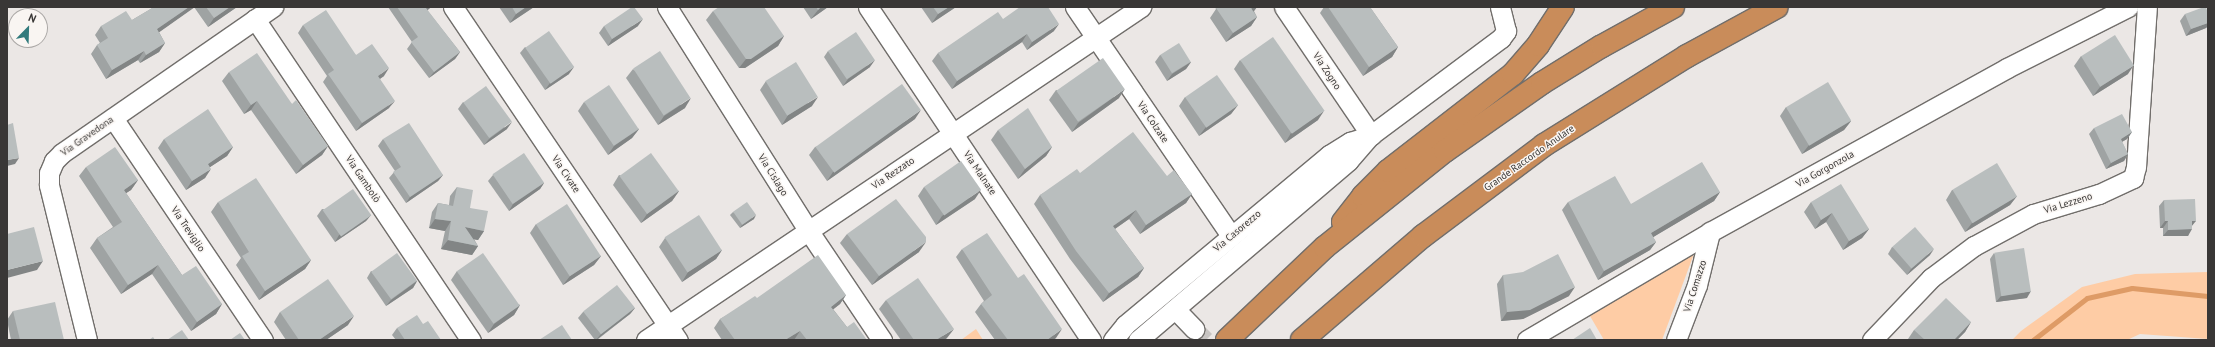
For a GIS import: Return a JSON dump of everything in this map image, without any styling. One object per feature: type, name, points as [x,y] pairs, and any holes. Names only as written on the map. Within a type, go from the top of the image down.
[{"type":"highway","points":[[1325,247],[1374,183],[1425,140],[1504,82],[1521,66],[1538,45],[1563,7]]},
{"type":"highway","points":[[1227,340],[1325,247],[1480,126],[1602,46],[1673,7]]},
{"type":"highway","name":"Grande Raccordo Anulare","points":[[1302,340],[1423,236],[1544,146],[1687,56],[1777,7]]},
{"type":"street","name":"Via Gravedona","points":[[87,340],[49,184],[49,173],[54,161],[62,153],[273,7]]},
{"type":"street","name":"Via Civate","points":[[453,7],[673,332]]},
{"type":"street","name":"Via Cislago","points":[[667,7],[808,230],[882,340]]},
{"type":"street","name":"Via Malnate","points":[[868,7],[1091,340]]},
{"type":"street","name":"Via Colzate","points":[[1075,7],[1231,236]]},
{"type":"street","name":"Via Rezzato","points":[[646,340],[673,332],[808,230],[952,132],[1141,7]]},
{"type":"street","name":"Via Zogno","points":[[1284,7],[1371,135]]},
{"type":"street","name":"Via Casorezzo","points":[[1138,340],[1352,158],[1371,135],[1501,38],[1506,31],[1500,7]]},
{"type":"street","name":"Via Gorgonzola","points":[[1527,340],[1710,232],[2007,68],[2128,7]]},
{"type":"street","name":"Via Lezzeno","points":[[1872,340],[1931,278],[1974,246],[2033,214],[2099,194],[2133,178],[2136,167],[2147,7]]},
{"type":"street","name":"Via Gambolò","points":[[255,19],[471,340]]},
{"type":"street","name":"Via Treviglio","points":[[113,118],[263,340]]},
{"type":"street","name":"Via Casorezzo","points":[[1113,340],[1125,325],[1329,155],[1350,142],[1371,135]]},
{"type":"street","name":"Via Comazzo","points":[[1676,340],[1697,285],[1710,232]]},
{"type":"street","points":[[1175,310],[1194,329]]},
{"type":"shaded area","points":[[1695,251],[1662,340],[1604,340],[1590,316]]},
{"type":"shaded area","points":[[2208,272],[2208,339],[2140,334],[2127,340],[2012,340],[2021,331],[2082,287],[2135,274]]},
{"type":"shaded area","points":[[976,329],[983,340],[961,340]]},
{"type":"building","points":[[154,7],[189,7],[157,29],[165,43],[146,55],[144,51],[112,70],[97,45],[108,38],[101,26],[126,11],[132,20]]},
{"type":"building","points":[[206,7],[230,7],[214,18]]},
{"type":"building","points":[[397,7],[427,7],[426,8],[460,52],[434,72],[411,42],[418,37]]},
{"type":"building","points":[[512,7],[526,7],[516,14]]},
{"type":"building","points":[[634,7],[643,19],[612,39],[604,26]]},
{"type":"building","points":[[719,7],[764,7],[784,36],[751,59],[746,59],[713,11]]},
{"type":"building","points":[[933,7],[949,7],[938,14]]},
{"type":"building","points":[[1020,7],[1048,7],[1059,24],[1032,42],[1027,34],[957,81],[938,53],[998,12],[1003,19]]},
{"type":"building","points":[[1253,7],[1251,8],[1257,17],[1233,33],[1216,8]]},
{"type":"building","points":[[1328,7],[1370,7],[1398,47],[1369,67]]},
{"type":"building","points":[[2206,7],[2208,13],[2208,23],[2191,29],[2185,14]]},
{"type":"building","points":[[326,10],[356,55],[372,44],[389,68],[378,76],[395,101],[362,123],[328,74],[334,70],[303,25]]},
{"type":"building","points":[[549,31],[574,67],[550,84],[525,48]]},
{"type":"building","points":[[856,32],[875,60],[847,79],[828,51]]},
{"type":"building","points":[[2115,35],[2134,66],[2100,87],[2081,56]]},
{"type":"building","points":[[1273,37],[1325,111],[1292,134],[1240,60]]},
{"type":"building","points":[[1179,43],[1191,62],[1172,73],[1160,55]]},
{"type":"building","points":[[660,51],[690,98],[664,115],[633,68]]},
{"type":"building","points":[[257,53],[292,104],[296,100],[328,146],[303,165],[257,101],[251,105],[229,72]]},
{"type":"building","points":[[1103,58],[1125,89],[1078,122],[1056,91]]},
{"type":"building","points":[[796,62],[818,97],[787,116],[765,81]]},
{"type":"building","points":[[1217,75],[1238,105],[1206,128],[1185,97]]},
{"type":"building","points":[[1828,82],[1851,121],[1809,146],[1786,107]]},
{"type":"building","points":[[902,84],[921,110],[834,173],[815,147]]},
{"type":"building","points":[[609,85],[639,129],[614,146],[584,102]]},
{"type":"building","points":[[486,86],[512,122],[489,138],[463,102]]},
{"type":"building","points":[[1028,108],[1052,147],[1025,169],[998,130]]},
{"type":"building","points":[[208,109],[233,147],[208,164],[211,169],[192,181],[164,139]]},
{"type":"building","points":[[2122,114],[2132,132],[2121,139],[2128,154],[2111,163],[2094,128]]},
{"type":"building","points":[[13,123],[19,158],[7,160],[7,125]]},
{"type":"building","points":[[409,123],[443,175],[410,197],[393,172],[401,167],[383,139]]},
{"type":"building","points":[[1133,132],[1167,176],[1174,170],[1192,194],[1146,225],[1136,210],[1113,226],[1144,268],[1109,293],[1076,251],[1040,195],[1077,169],[1080,173]]},
{"type":"building","points":[[115,147],[138,180],[124,190],[182,275],[196,266],[222,304],[197,322],[158,265],[128,285],[97,238],[122,222],[86,167]]},
{"type":"building","points":[[524,153],[544,183],[513,204],[492,174]]},
{"type":"building","points":[[651,153],[679,191],[647,214],[619,176]]},
{"type":"building","points":[[961,161],[981,190],[944,215],[924,187]]},
{"type":"building","points":[[1702,162],[1720,192],[1651,233],[1656,242],[1604,271],[1568,202],[1615,176],[1631,204]]},
{"type":"building","points":[[1997,163],[2017,196],[1973,223],[1952,190]]},
{"type":"building","points":[[256,178],[311,260],[265,291],[242,256],[249,252],[218,202]]},
{"type":"building","points":[[1841,184],[1869,229],[1849,241],[1832,213],[1821,220],[1811,202]]},
{"type":"building","points":[[457,187],[473,190],[470,208],[488,211],[484,231],[465,227],[478,246],[448,240],[451,221],[435,219],[438,203],[453,206]]},
{"type":"building","points":[[353,189],[371,215],[341,236],[323,210]]},
{"type":"building","points":[[896,199],[926,237],[926,242],[879,276],[847,234]]},
{"type":"building","points":[[2195,199],[2196,221],[2192,221],[2192,229],[2168,230],[2168,221],[2165,221],[2164,200]]},
{"type":"building","points":[[747,202],[756,215],[742,225],[733,212]]},
{"type":"building","points":[[567,204],[601,256],[570,276],[536,224]]},
{"type":"building","points":[[699,215],[722,250],[687,273],[665,237]]},
{"type":"building","points":[[34,227],[43,261],[7,270],[7,234]]},
{"type":"building","points":[[1915,227],[1934,249],[1911,269],[1892,247]]},
{"type":"building","points":[[987,233],[1018,278],[1024,274],[1062,329],[1047,340],[1008,340],[981,304],[992,295],[962,249]]},
{"type":"building","points":[[2024,248],[2031,291],[2001,296],[1994,253]]},
{"type":"building","points":[[397,253],[417,281],[391,299],[371,272]]},
{"type":"building","points":[[483,253],[520,305],[493,324],[457,271]]},
{"type":"building","points":[[1558,254],[1575,287],[1530,310],[1507,312],[1503,275],[1523,272]]},
{"type":"building","points":[[818,255],[846,295],[831,307],[847,327],[854,322],[867,340],[807,340],[800,331],[785,340],[735,340],[720,319],[755,296],[757,298]]},
{"type":"building","points":[[918,278],[954,329],[936,340],[914,340],[886,300]]},
{"type":"building","points":[[328,279],[354,316],[319,340],[299,340],[280,312]]},
{"type":"building","points":[[617,285],[635,308],[601,334],[583,311]]},
{"type":"building","points":[[1946,298],[1971,322],[1954,340],[1925,340],[1914,330]]},
{"type":"building","points":[[55,302],[64,340],[20,340],[13,311]]},
{"type":"building","points":[[417,315],[423,324],[428,321],[441,340],[405,340],[397,328]]},
{"type":"building","points":[[562,325],[572,340],[539,340]]},
{"type":"building","points":[[1590,328],[1597,340],[1572,340]]},
{"type":"building","points":[[182,330],[189,340],[167,340]]},
{"type":"building","points":[[240,333],[245,340],[230,340]]},
{"type":"waterway","points":[[2033,340],[2087,298],[2132,288],[2208,296]]},
{"type":"tunnel","points":[[1194,329],[1205,340]]}]
